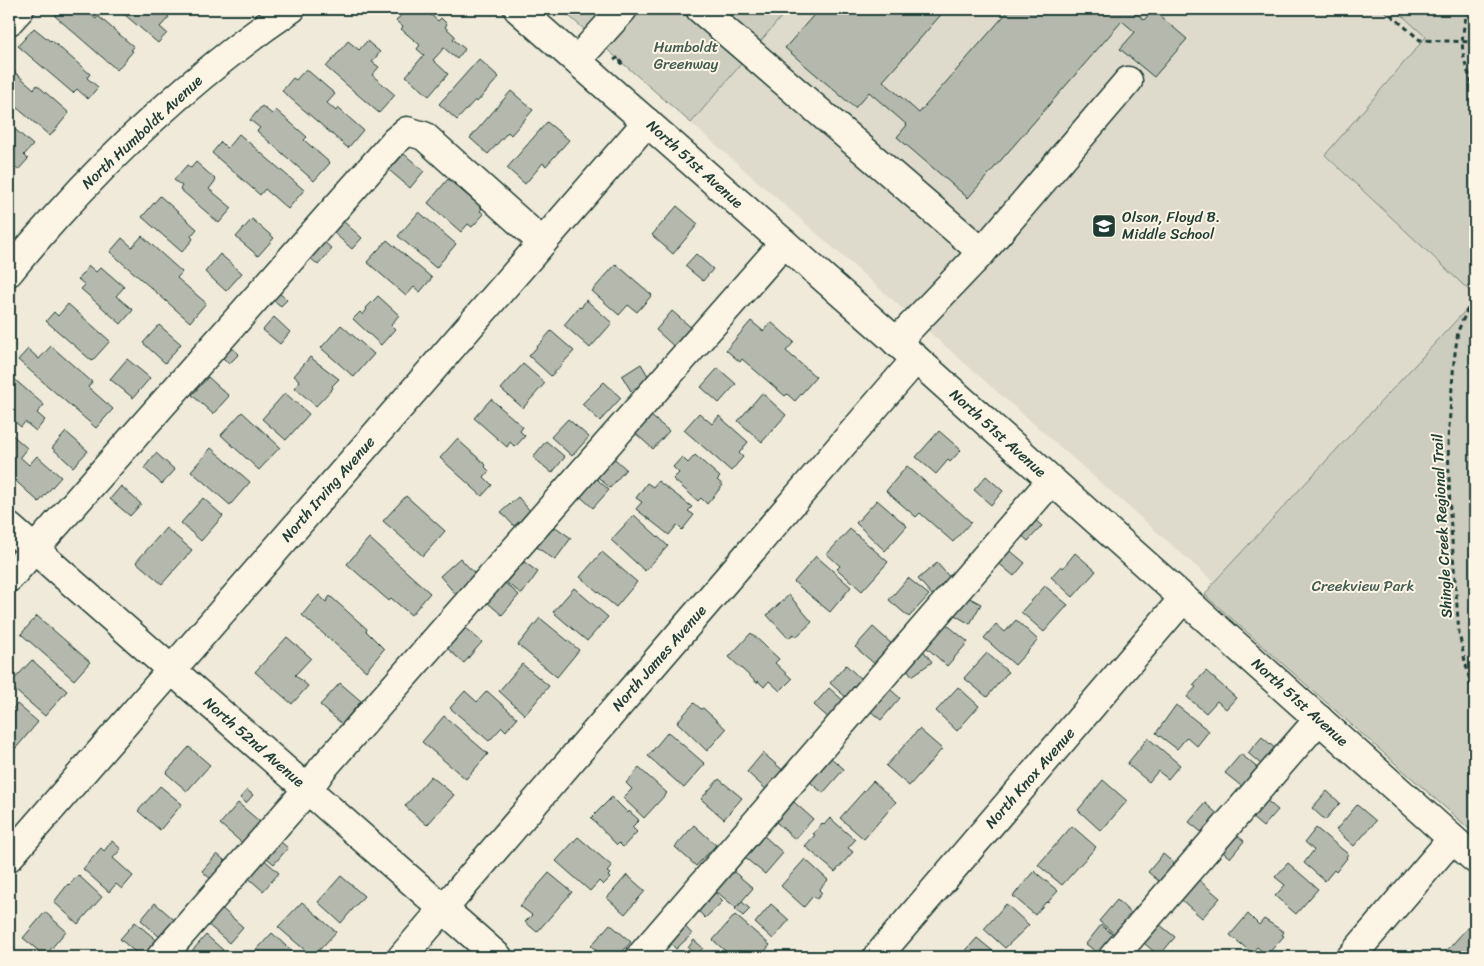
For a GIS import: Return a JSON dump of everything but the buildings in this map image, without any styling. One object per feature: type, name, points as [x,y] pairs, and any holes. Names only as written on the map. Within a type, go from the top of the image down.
[{"type":"street","points":[[9,21],[20,9]]},
{"type":"street","name":"North Humboldt Avenue","points":[[9,272],[92,177],[172,100],[258,31],[291,9]]},
{"type":"street","name":"North 51st Avenue","points":[[518,9],[906,351],[1475,859]]},
{"type":"street","points":[[578,60],[623,9]]},
{"type":"street","points":[[700,9],[982,252]]},
{"type":"street","name":"North James Avenue","points":[[402,957],[444,909],[906,351],[982,252],[1128,81]]},
{"type":"street","name":"North Irving Avenue","points":[[9,857],[647,122]]},
{"type":"street","points":[[9,578],[388,148],[407,131],[424,136],[542,242]]},
{"type":"street","points":[[161,957],[308,789],[330,761],[784,243]]},
{"type":"street","points":[[640,957],[1052,481]]},
{"type":"street","name":"North 52nd Avenue","points":[[9,527],[498,957]]},
{"type":"street","name":"North Knox Avenue","points":[[877,957],[1184,599]]},
{"type":"street","points":[[1113,957],[1319,719]]},
{"type":"street","points":[[1351,957],[1452,839]]},
{"type":"path","points":[[1384,9],[1420,40],[1475,40]]},
{"type":"path","points":[[1468,9],[1462,30],[1461,50],[1475,92]]},
{"type":"path","name":"Shingle Creek Regional Trail","points":[[1475,292],[1458,331],[1452,379],[1448,439],[1450,514],[1459,633],[1475,701]]},
{"type":"shaded area","name":"Olson, Floyd B. Middle School","points":[[788,9],[1395,9],[1426,37],[1325,156],[1475,296],[1475,300],[1214,582],[691,123]]},
{"type":"green space","name":"Humboldt Greenway","points":[[561,9],[788,9],[691,123]]},
{"type":"green space","points":[[1395,9],[1475,9],[1475,296],[1325,155],[1426,37]]},
{"type":"green space","name":"Creekview Park","points":[[1475,300],[1475,834],[1205,595],[1214,582]]},
{"type":"place","name":"Olson, Floyd B. Middle School","points":[[1104,226]]}]
